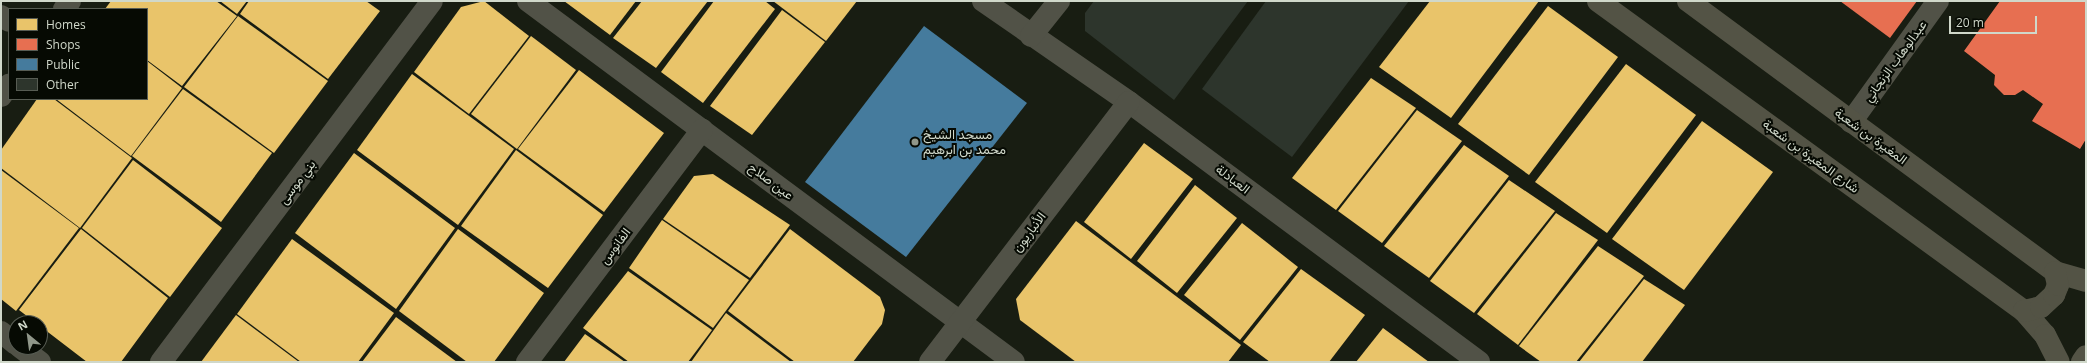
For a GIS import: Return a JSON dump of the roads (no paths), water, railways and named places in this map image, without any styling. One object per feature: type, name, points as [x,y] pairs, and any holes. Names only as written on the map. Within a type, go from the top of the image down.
[{"type":"street","name":"بني موسى","points":[[161,362],[432,1]]},
{"type":"street","name":"عين صلاح","points":[[528,1],[1014,362]]},
{"type":"street","name":"العبادلة","points":[[983,1],[1129,102],[1479,362]]},
{"type":"street","points":[[1032,36],[1059,1]]},
{"type":"street","name":"شارع المغيرة بن شعبة","points":[[1598,1],[2024,311],[2042,331],[2059,362]]},
{"type":"street","name":"المغيرة بن شعبة","points":[[1688,1],[2055,272]]},
{"type":"street","name":"عبدالوهاب الزنجاني","points":[[1851,122],[1938,1]]},
{"type":"street","points":[[1,96],[8,86]]},
{"type":"street","name":"الأنباريون","points":[[930,362],[1129,102]]},
{"type":"street","name":"الفانوس","points":[[527,362],[702,130]]},
{"type":"street","points":[[2024,311],[2041,307],[2054,295],[2058,284],[2055,272]]},
{"type":"street","points":[[2055,272],[2086,281]]},
{"type":"street","points":[[31,355],[40,362]]},
{"type":"street","points":[[2082,362],[2086,356]]},
{"type":"place","name":"مسجد الشيخ محمد بن ابرهيم","points":[[915,142]]}]
